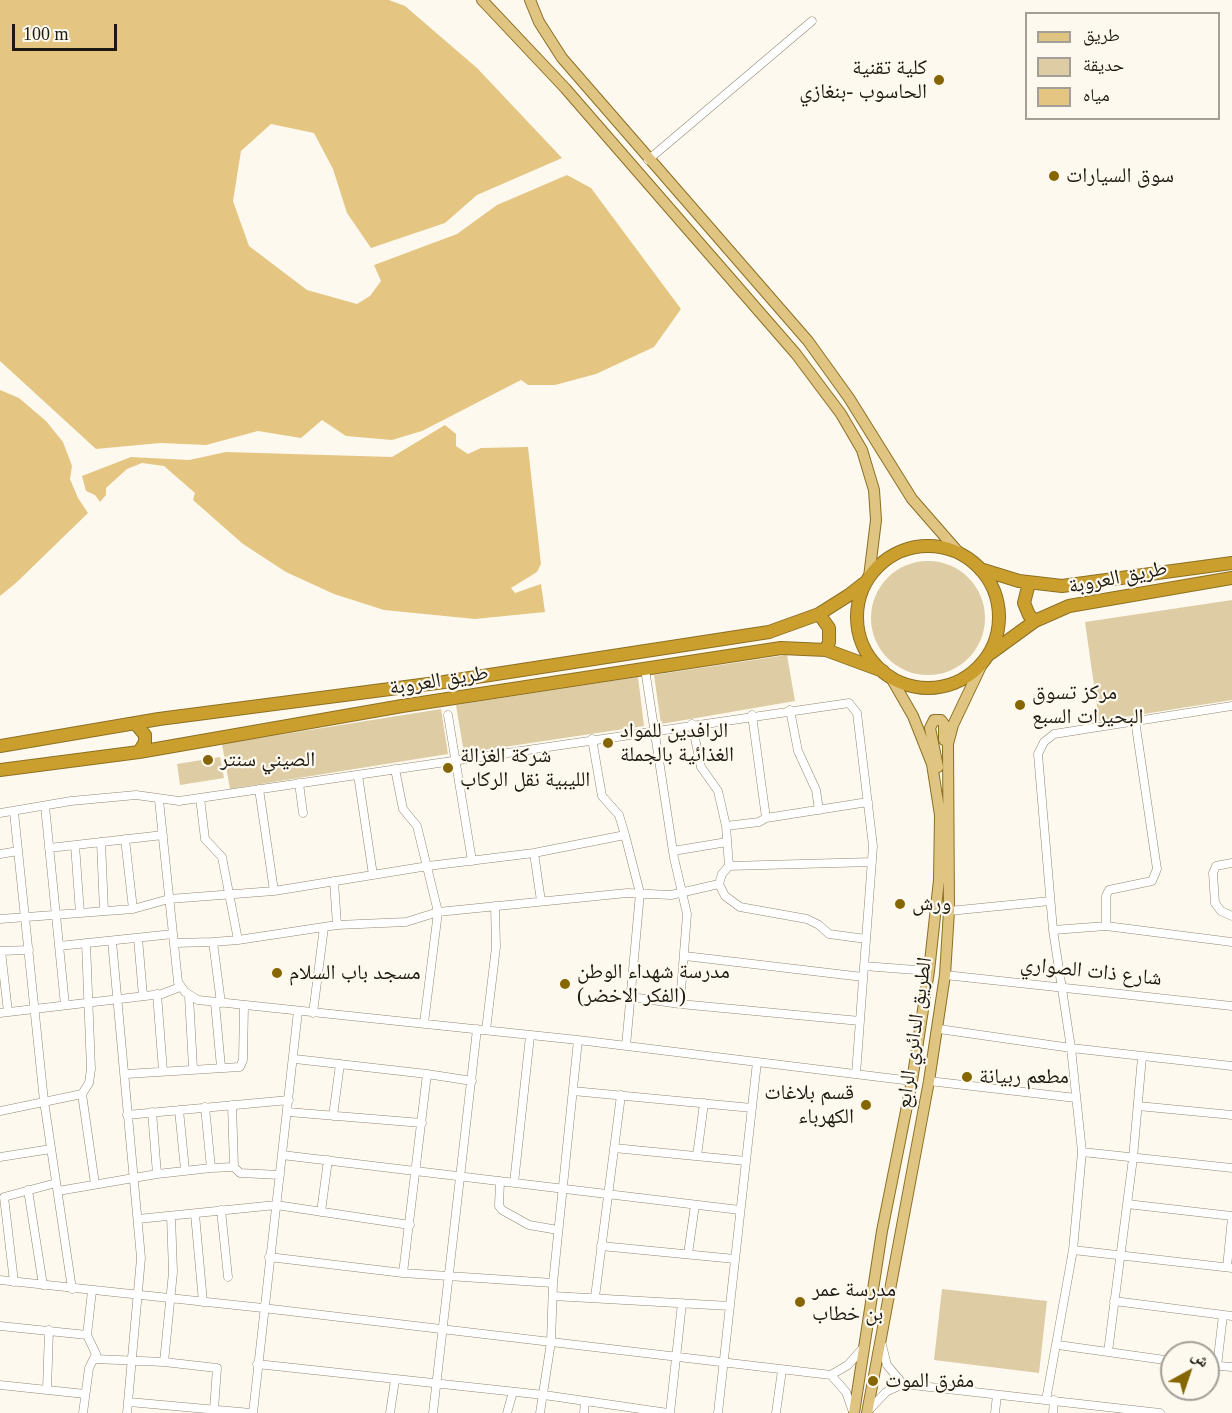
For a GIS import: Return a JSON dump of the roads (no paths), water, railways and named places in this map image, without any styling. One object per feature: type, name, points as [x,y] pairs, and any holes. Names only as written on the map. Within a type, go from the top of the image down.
[{"type":"highway","points":[[914,547],[938,547],[960,554],[980,569],[993,590],[999,615],[995,640],[985,659],[963,679],[939,687],[913,686],[886,674],[866,652],[858,629],[858,604],[868,579],[886,560],[914,547]]},
{"type":"highway","name":"طريق العروبة","points":[[980,569],[1029,583],[1085,585],[1232,563]]},
{"type":"highway","name":"طريق العروبة","points":[[985,659],[1035,621],[1058,610],[1094,600],[1232,578]]},
{"type":"highway","name":"طريق العروبة","points":[[0,746],[135,723],[444,682],[758,634],[789,626],[819,614],[849,596],[868,579]]},
{"type":"highway","points":[[1029,583],[1024,603],[1035,621]]},
{"type":"highway","points":[[819,614],[829,628],[829,642],[826,650]]},
{"type":"highway","name":"طريق العروبة","points":[[0,770],[139,752],[402,706],[781,648],[826,650],[886,674]]},
{"type":"highway","points":[[135,723],[141,728],[145,739],[139,752]]},
{"type":"main road","points":[[482,0],[565,88],[796,354],[841,414],[862,450],[874,490],[876,520],[868,579]]},
{"type":"main road","points":[[530,0],[539,22],[562,58],[822,359],[862,417],[902,486],[960,554]]},
{"type":"main road","name":"الطريق الدائري الرابع","points":[[867,1413],[939,1029],[949,911],[946,758],[951,731],[985,659]]},
{"type":"main road","name":"الطريق الدائري الرابع","points":[[854,1413],[882,1231],[912,1081],[929,971],[939,880],[937,789],[921,733],[886,674]]},
{"type":"main road","points":[[937,789],[938,767],[930,728],[934,720],[941,720],[944,724],[946,758]]},
{"type":"street","points":[[648,160],[812,21]]},
{"type":"street","points":[[645,669],[673,851],[684,892],[687,914],[680,1004]]},
{"type":"street","points":[[0,813],[136,795],[174,802],[843,702],[855,707],[868,802],[872,862],[856,1074]]},
{"type":"street","points":[[1053,1413],[1050,1400],[1073,1250],[1082,1152],[1071,1048],[1053,930],[1038,760],[1040,747],[1054,734],[1232,707]]},
{"type":"street","points":[[790,710],[798,751],[816,790],[819,810]]},
{"type":"street","points":[[448,715],[472,861]]},
{"type":"street","points":[[752,716],[766,818]]},
{"type":"street","points":[[1106,926],[1106,892],[1111,888],[1152,881],[1157,869],[1135,720]]},
{"type":"street","points":[[692,724],[701,767],[718,791],[726,826],[729,866],[722,874],[719,884],[725,896],[740,907],[807,919],[819,925],[829,934],[866,939]]},
{"type":"street","points":[[592,739],[602,796],[619,815],[640,892],[626,1046]]},
{"type":"street","points":[[395,769],[403,809],[417,826],[438,912],[424,1023]]},
{"type":"street","points":[[358,775],[373,875]]},
{"type":"street","points":[[299,783],[303,813]]},
{"type":"street","points":[[259,789],[274,891]]},
{"type":"street","points":[[200,798],[205,839],[222,857],[238,940]]},
{"type":"street","points":[[159,800],[180,987],[189,996],[218,1003],[578,1040],[912,1081]]},
{"type":"street","points":[[726,826],[868,802]]},
{"type":"street","points":[[45,806],[65,1005]]},
{"type":"street","points":[[14,812],[45,1101],[72,1289]]},
{"type":"street","points":[[49,848],[163,835]]},
{"type":"street","points":[[0,919],[133,909],[169,899],[274,891],[625,836]]},
{"type":"street","points":[[126,839],[133,909]]},
{"type":"street","points":[[101,842],[104,911]]},
{"type":"street","points":[[673,851],[727,842]]},
{"type":"street","points":[[75,845],[80,913]]},
{"type":"street","points":[[0,854],[18,851]]},
{"type":"street","points":[[534,852],[541,902]]},
{"type":"street","points":[[729,866],[872,862]]},
{"type":"street","points":[[1232,863],[1216,866],[1213,873],[1215,903],[1221,911],[1232,915]]},
{"type":"street","points":[[334,881],[337,925]]},
{"type":"street","points":[[174,944],[238,940],[337,925],[406,922],[438,912],[495,906],[640,892],[671,895],[719,884]]},
{"type":"street","points":[[949,911],[1050,901]]},
{"type":"street","points":[[434,1413],[472,1081],[496,947],[495,906]]},
{"type":"street","points":[[1053,930],[1106,926],[1232,942]]},
{"type":"street","points":[[313,1013],[324,927]]},
{"type":"street","points":[[59,946],[173,934]]},
{"type":"street","points":[[138,938],[143,996]]},
{"type":"street","points":[[112,941],[126,1074],[127,1115],[141,1258],[127,1413]]},
{"type":"street","points":[[213,942],[221,1067]]},
{"type":"street","points":[[86,943],[90,1002],[90,1076],[82,1094],[95,1184]]},
{"type":"street","points":[[29,950],[0,951],[4,1012],[143,996],[180,987]]},
{"type":"street","points":[[685,956],[863,977]]},
{"type":"street","points":[[864,966],[929,971]]},
{"type":"street","name":"شارع ذات الصواري","points":[[945,975],[1232,1006]]},
{"type":"street","points":[[157,994],[164,1071]]},
{"type":"street","points":[[189,996],[193,1068]]},
{"type":"street","points":[[631,997],[680,1004],[860,1021]]},
{"type":"street","points":[[126,1074],[243,1064],[244,1006]]},
{"type":"street","points":[[129,1402],[160,1409],[252,1413],[269,1257],[295,1059],[298,1011]]},
{"type":"street","points":[[939,1029],[1071,1048],[1232,1066]]},
{"type":"street","points":[[514,1183],[530,1036]]},
{"type":"street","points":[[540,1413],[551,1342],[553,1283],[578,1040]]},
{"type":"street","points":[[1108,1352],[1133,1158],[1142,1056]]},
{"type":"street","points":[[295,1059],[472,1081]]},
{"type":"street","points":[[718,1413],[757,1062]]},
{"type":"street","points":[[333,1116],[340,1064]]},
{"type":"street","points":[[403,1273],[418,1171],[427,1074]]},
{"type":"street","points":[[929,1081],[1076,1098]]},
{"type":"street","points":[[573,1091],[752,1108]]},
{"type":"street","points":[[0,1111],[82,1094]]},
{"type":"street","points":[[595,1297],[621,1095]]},
{"type":"street","points":[[127,1115],[289,1100]]},
{"type":"street","points":[[697,1156],[704,1103]]},
{"type":"street","points":[[232,1105],[234,1167],[240,1173],[280,1175]]},
{"type":"street","points":[[1138,1106],[1232,1115]]},
{"type":"street","points":[[205,1107],[211,1168]]},
{"type":"street","points":[[179,1110],[185,1170]]},
{"type":"street","points":[[153,1112],[157,1174]]},
{"type":"street","points":[[288,1112],[422,1124]]},
{"type":"street","points":[[614,1148],[746,1161]]},
{"type":"street","points":[[0,1157],[51,1149]]},
{"type":"street","points":[[1082,1152],[1232,1168]]},
{"type":"street","points":[[282,1155],[740,1210]]},
{"type":"street","points":[[321,1212],[328,1160]]},
{"type":"street","points":[[14,1282],[3,1201],[8,1195],[27,1190],[95,1184],[185,1170],[234,1167]]},
{"type":"street","points":[[500,1181],[499,1206],[502,1210],[529,1225],[558,1230]]},
{"type":"street","points":[[27,1190],[44,1285]]},
{"type":"street","points":[[1073,1250],[1229,1268],[1232,1217],[1127,1204]]},
{"type":"street","points":[[138,1219],[276,1205],[410,1225]]},
{"type":"street","points":[[688,1254],[695,1205]]},
{"type":"street","points":[[221,1210],[228,1277]]},
{"type":"street","points":[[195,1214],[203,1302]]},
{"type":"street","points":[[164,1362],[170,1298],[171,1216]]},
{"type":"street","points":[[601,1246],[735,1259]]},
{"type":"street","points":[[269,1257],[403,1273],[553,1283]]},
{"type":"street","points":[[0,1280],[263,1308],[831,1375],[853,1361],[867,1338]]},
{"type":"street","points":[[83,1413],[89,1368],[95,1359],[93,1347],[87,1335],[92,1291]]},
{"type":"street","points":[[553,1296],[730,1306]]},
{"type":"street","points":[[1114,1301],[1232,1316]]},
{"type":"street","points":[[257,1364],[544,1395],[669,1413],[682,1303]]},
{"type":"street","points":[[1220,1341],[1223,1315]]},
{"type":"street","points":[[0,1326],[87,1335]]},
{"type":"street","points":[[47,1390],[49,1330]]},
{"type":"street","points":[[882,1339],[887,1365],[903,1384]]},
{"type":"street","points":[[1058,1345],[1160,1359]]},
{"type":"street","points":[[95,1359],[164,1362],[217,1368],[214,1410]]},
{"type":"street","points":[[776,1413],[782,1370]]},
{"type":"street","points":[[831,1375],[846,1392],[854,1413]]},
{"type":"street","points":[[390,1413],[395,1380]]},
{"type":"street","points":[[867,1413],[886,1392],[903,1384],[1160,1413]]},
{"type":"street","points":[[0,1385],[85,1394]]},
{"type":"street","points":[[507,1413],[513,1392]]},
{"type":"street","points":[[995,1413],[997,1395]]},
{"type":"street","points":[[584,1413],[585,1401]]},
{"type":"water","points":[[0,0],[389,0],[405,6],[477,68],[562,158],[477,195],[445,223],[371,248],[347,213],[333,169],[314,133],[271,124],[241,151],[233,201],[249,246],[307,290],[357,304],[370,296],[381,281],[374,265],[457,234],[497,205],[567,175],[591,188],[681,309],[654,347],[596,374],[555,385],[528,385],[521,380],[422,431],[392,440],[346,436],[322,420],[301,438],[258,431],[206,445],[160,443],[96,449],[0,361]]},
{"type":"water","points":[[0,390],[19,398],[46,421],[63,442],[72,466],[70,479],[78,498],[88,513],[0,596]]},
{"type":"water","points":[[445,425],[456,434],[456,446],[468,454],[481,448],[528,447],[541,564],[537,572],[511,588],[515,593],[541,584],[545,612],[475,619],[384,610],[334,594],[286,572],[243,544],[193,500],[195,493],[164,466],[142,463],[127,469],[106,488],[106,495],[100,502],[95,495],[86,491],[82,476],[131,457],[189,460],[226,452],[392,457]]},
{"type":"place","name":"كلية تقنية الحاسوب -بنغازي","points":[[939,80]]},
{"type":"place","name":"سوق السيارات","points":[[1054,176]]},
{"type":"place","name":"مركز تسوق البحيرات السبع","points":[[1020,705]]},
{"type":"place","name":"الرافدين للمواد الغذائية بالجملة","points":[[608,743]]},
{"type":"place","name":"الصيني سنتر","points":[[208,760]]},
{"type":"place","name":"شركة الغزالة الليبية نقل الركاب","points":[[448,768]]},
{"type":"place","name":"ورش","points":[[900,904]]},
{"type":"place","name":"مسجد باب السلام","points":[[277,973]]},
{"type":"place","name":"مدرسة شهداء الوطن (الفكر الاخضر)","points":[[565,984]]},
{"type":"place","name":"مطعم ربيانة","points":[[967,1077]]},
{"type":"place","name":"قسم بلاغات الكهرباء","points":[[866,1105]]},
{"type":"place","name":"مدرسة عمر بن خطاب","points":[[800,1302]]},
{"type":"place","name":"مفرق الموت","points":[[873,1381]]}]
